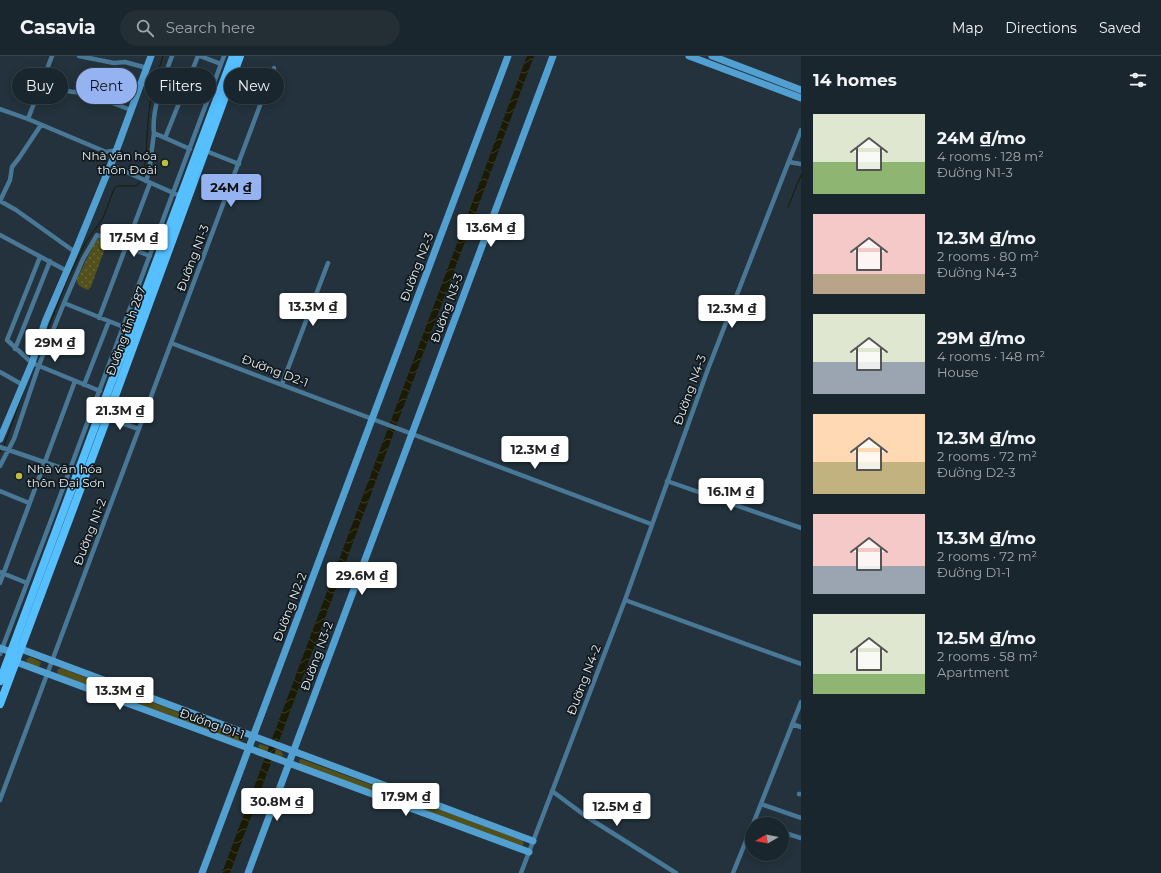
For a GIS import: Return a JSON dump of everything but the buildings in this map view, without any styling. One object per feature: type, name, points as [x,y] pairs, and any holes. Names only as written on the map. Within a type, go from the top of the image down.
[{"type":"main road","name":"Đường tỉnh 287","points":[[0,704],[108,418],[107,395],[127,328],[177,194],[233,56]]},
{"type":"main road","name":"Đường tỉnh 287","points":[[0,681],[107,395],[206,151],[240,56]]},
{"type":"street","points":[[28,119],[52,56]]},
{"type":"street","points":[[79,56],[102,58],[114,63],[125,62],[147,68],[151,56]]},
{"type":"street","points":[[99,318],[148,182],[154,134],[153,125],[161,89],[172,56]]},
{"type":"street","points":[[164,138],[199,56],[221,64]]},
{"type":"street","points":[[64,303],[127,328],[150,256],[177,194],[190,149],[224,56]]},
{"type":"street","name":"Đường N2-3","points":[[372,418],[508,56]]},
{"type":"street","name":"Đường N3-3","points":[[412,433],[553,56]]},
{"type":"street","points":[[689,56],[801,98]]},
{"type":"street","points":[[712,56],[801,90]]},
{"type":"street","points":[[0,439],[32,363],[45,322],[76,252],[117,150],[145,73]]},
{"type":"street","points":[[68,91],[89,94],[131,110]]},
{"type":"street","name":"Đường N1-3","points":[[171,343],[261,104]]},
{"type":"street","points":[[0,110],[28,119],[106,152],[117,150]]},
{"type":"street","points":[[41,125],[12,167],[10,180],[0,201],[16,210],[76,252]]},
{"type":"street","name":"Đường N4-3","points":[[651,524],[708,369],[801,130]]},
{"type":"street","points":[[154,134],[190,149]]},
{"type":"street","points":[[206,151],[239,164]]},
{"type":"street","points":[[789,162],[801,164]]},
{"type":"street","points":[[111,165],[177,194]]},
{"type":"street","points":[[0,235],[67,271]]},
{"type":"street","points":[[0,466],[14,439],[39,365],[64,303],[83,259],[97,235],[150,256]]},
{"type":"street","points":[[20,649],[11,652],[1,650],[70,470],[107,395],[32,363],[15,349],[7,340],[40,257]]},
{"type":"street","points":[[15,349],[50,261]]},
{"type":"street","points":[[282,384],[328,263]]},
{"type":"street","points":[[84,385],[109,321]]},
{"type":"street","name":"Đường D2-1","points":[[171,343],[651,524]]},
{"type":"street","name":"Đường N1-2","points":[[0,800],[171,343]]},
{"type":"street","points":[[0,372],[23,384]]},
{"type":"street","points":[[0,583],[2,573],[75,381]]},
{"type":"street","points":[[108,418],[139,429]]},
{"type":"street","name":"Đường N2-2","points":[[202,873],[372,418]]},
{"type":"street","name":"Đường N3-2","points":[[248,873],[290,764],[412,433]]},
{"type":"street","points":[[0,447],[70,470]]},
{"type":"street","points":[[667,481],[801,528]]},
{"type":"street","points":[[0,491],[29,503]]},
{"type":"street","name":"Đường N4-2","points":[[521,873],[625,600],[651,524]]},
{"type":"street","points":[[2,573],[27,583]]},
{"type":"street","points":[[625,600],[801,664]]},
{"type":"street","name":"Đường D1-1","points":[[20,649],[533,841]]},
{"type":"street","points":[[11,652],[16,662]]},
{"type":"street","name":"Đường D1-1","points":[[16,662],[529,852]]},
{"type":"street","points":[[755,817],[801,703]]},
{"type":"street","points":[[792,724],[801,726]]},
{"type":"street","points":[[552,791],[587,817],[676,873]]},
{"type":"street","points":[[760,804],[801,818]]},
{"type":"street","points":[[789,834],[801,838]]},
{"type":"street","points":[[733,873],[745,844]]},
{"type":"shaded area","points":[[97,238],[105,241],[106,245],[91,287],[88,290],[78,285],[77,279]]},
{"type":"shaded area","points":[[30,657],[41,662],[40,666],[38,667],[28,663],[26,660]]},
{"type":"shaded area","points":[[61,668],[241,736],[243,740],[241,742],[58,674],[57,670]]},
{"type":"shaded area","points":[[260,744],[281,751],[283,755],[282,757],[260,750],[258,746]]},
{"type":"shaded area","points":[[301,759],[522,840],[524,844],[522,846],[300,764],[299,760]]},
{"type":"water","points":[[527,56],[534,56],[230,873],[222,873]]},
{"type":"waterway","points":[[142,176],[146,156],[147,129],[151,97],[163,56]]},
{"type":"waterway","points":[[788,207],[801,175]]},
{"type":"waterway","points":[[40,349],[68,278],[86,242],[103,218],[114,189],[117,186],[137,186],[140,182]]},
{"type":"waterway","points":[[4,446],[24,390]]},
{"type":"place","name":"Nhà văn hóa thôn Đoài","points":[[165,163]]},
{"type":"place","name":"Nhà văn hóa thôn Đại Sơn","points":[[19,476]]}]
